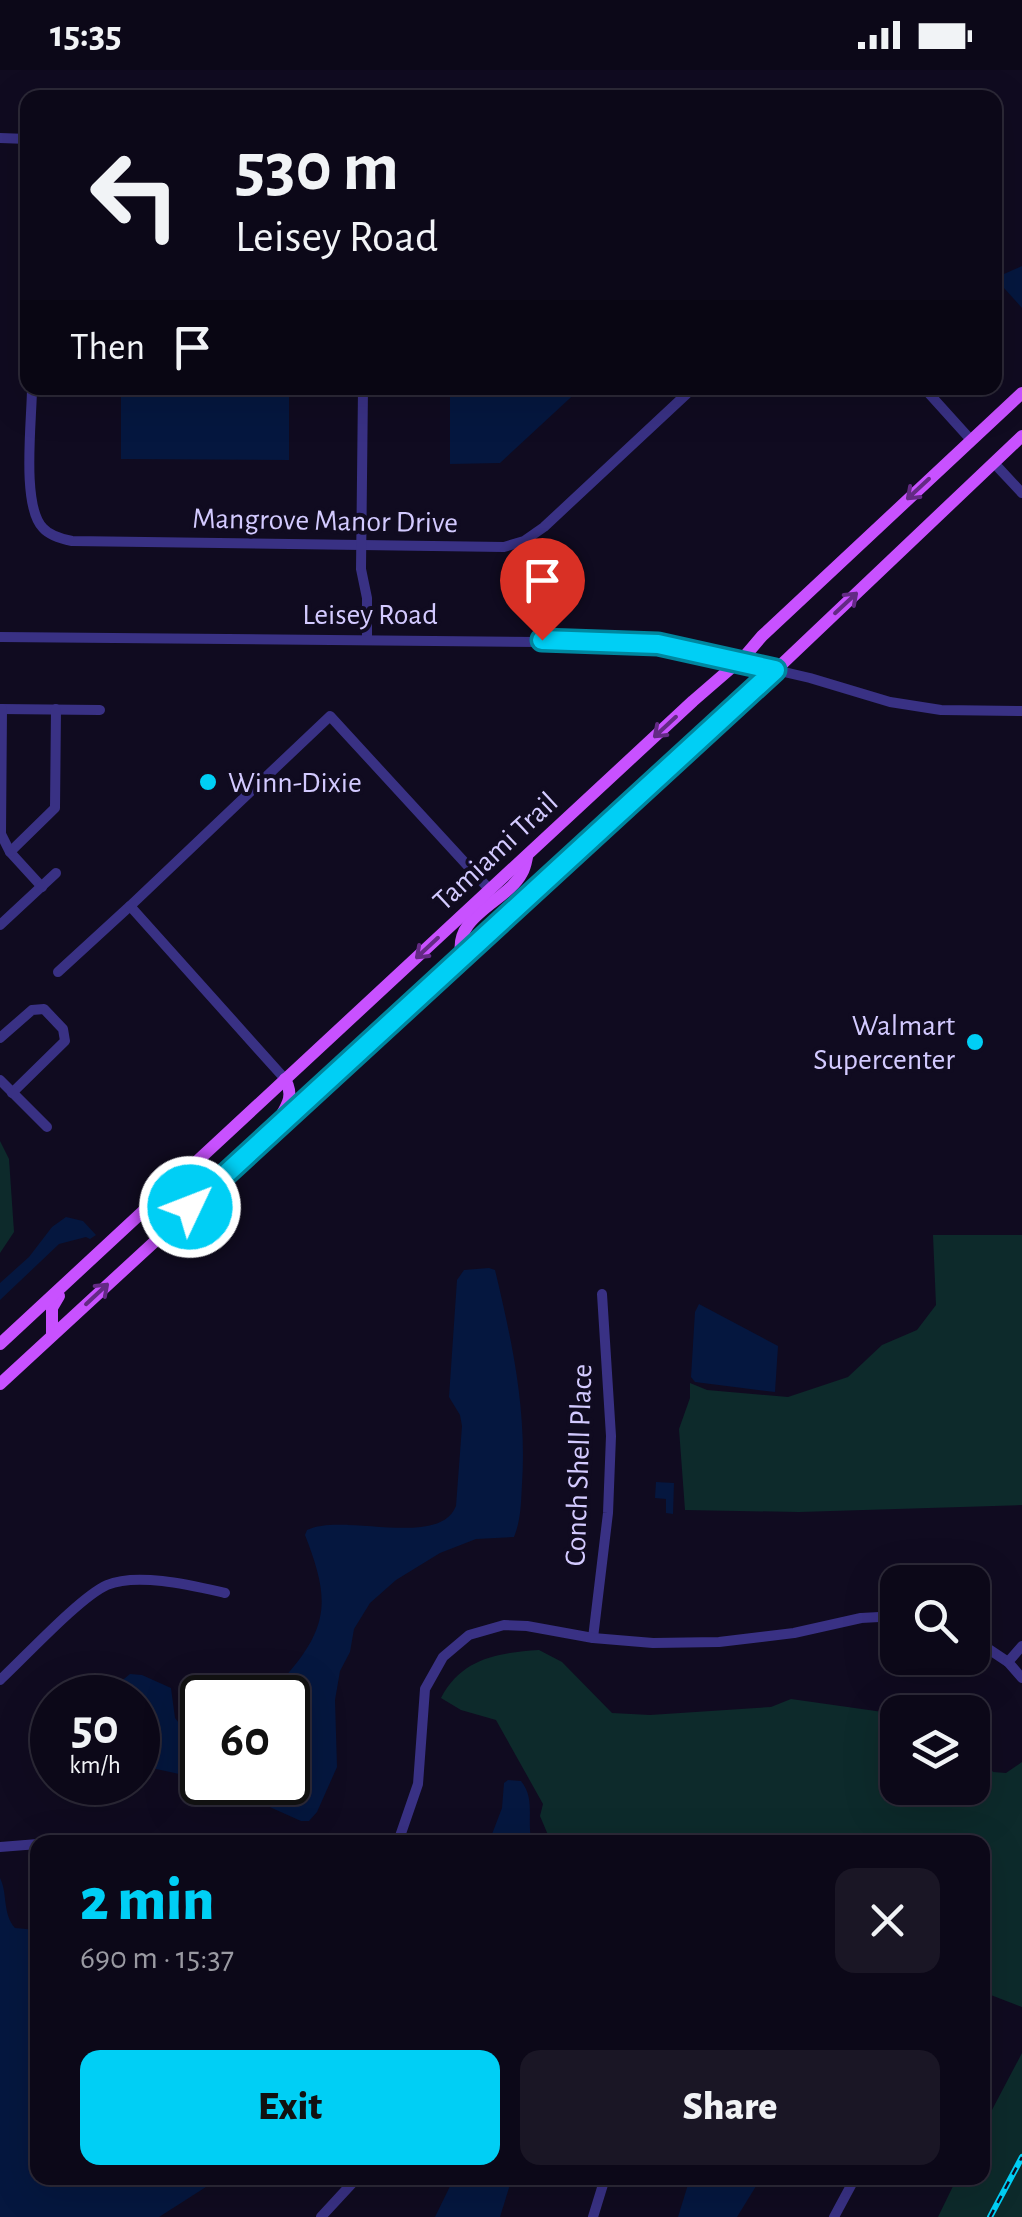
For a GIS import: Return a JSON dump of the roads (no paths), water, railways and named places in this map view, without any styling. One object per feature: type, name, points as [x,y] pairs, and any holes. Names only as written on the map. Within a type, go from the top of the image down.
[{"type":"main road","name":"Tamiami Trail","points":[[0,1344],[738,662],[1022,392]]},
{"type":"main road","name":"Tamiami Trail","points":[[0,1384],[775,670],[1022,436]]},
{"type":"main road","points":[[462,956],[461,939],[468,926],[522,876],[528,854]]},
{"type":"main road","points":[[273,1130],[291,1099],[285,1080]]},
{"type":"main road","points":[[52,1336],[52,1308],[68,1280]]},
{"type":"street","name":"Mangrove Manor Drive","points":[[32,395],[34,514],[43,528],[56,537],[72,542],[504,547],[524,542],[685,395]]},
{"type":"street","points":[[363,395],[361,569],[367,598],[367,639]]},
{"type":"street","points":[[930,395],[971,440]]},
{"type":"street","points":[[994,463],[1022,493]]},
{"type":"street","name":"Leisey Road","points":[[0,637],[658,644],[775,670],[890,702],[958,711],[1022,712]]},
{"type":"street","points":[[42,886],[10,852],[1,834],[1,709],[100,710]]},
{"type":"street","points":[[10,852],[55,808],[56,709]]},
{"type":"street","points":[[58,972],[330,716],[490,890]]},
{"type":"street","points":[[0,925],[56,873]]},
{"type":"street","points":[[130,906],[285,1080]]},
{"type":"street","points":[[0,1038],[32,1010],[44,1009],[64,1028],[65,1041],[58,1051],[12,1093]]},
{"type":"street","points":[[0,1080],[47,1128]]},
{"type":"street","name":"Conch Shell Place","points":[[592,1638],[608,1513],[610,1455],[602,1294]]},
{"type":"street","points":[[0,1680],[107,1586],[124,1581],[184,1584],[225,1594]]},
{"type":"street","points":[[400,1835],[418,1784],[425,1689],[432,1672],[455,1644],[484,1629],[527,1626],[592,1638],[719,1642],[880,1617]]},
{"type":"street","points":[[1008,1662],[1022,1646]]},
{"type":"street","points":[[990,1650],[1022,1678]]},
{"type":"street","points":[[0,1847],[30,1845]]},
{"type":"street","points":[[322,2217],[351,2185]]},
{"type":"street","points":[[593,2217],[604,2185]]},
{"type":"street","points":[[834,2217],[851,2185]]},
{"type":"water","points":[[1022,266],[1022,308],[1002,286],[1002,275]]},
{"type":"water","points":[[121,395],[289,395],[289,460],[121,459]]},
{"type":"water","points":[[450,395],[573,395],[500,463],[450,464]]},
{"type":"water","points":[[66,1217],[83,1221],[96,1235],[59,1244],[0,1300],[0,1283]]},
{"type":"water","points":[[464,1270],[495,1270],[512,1349],[523,1456],[516,1531],[514,1537],[476,1539],[440,1553],[396,1580],[370,1603],[354,1629],[350,1652],[340,1671],[335,1700],[337,1767],[317,1812],[309,1821],[301,1821],[265,1805],[310,1805],[310,1675],[287,1675],[311,1642],[321,1610],[318,1576],[305,1535],[307,1530],[323,1526],[431,1525],[446,1519],[456,1506],[462,1426],[449,1397],[457,1280]]},
{"type":"water","points":[[699,1304],[778,1346],[775,1392],[695,1382],[691,1377],[695,1312]]},
{"type":"water","points":[[656,1482],[674,1483],[673,1514],[666,1513],[666,1499],[655,1498]]},
{"type":"water","points":[[160,1683],[171,1688],[175,1718],[180,1723],[180,1774],[160,1770]]},
{"type":"water","points":[[521,1781],[526,1788],[531,1835],[492,1835],[502,1808],[504,1783]]},
{"type":"water","points":[[0,1878],[8,1916],[15,1928],[30,1929],[30,2185],[209,2185],[159,2217],[0,2217]]},
{"type":"water","points":[[451,2185],[510,2185],[500,2217],[435,2217]]},
{"type":"water","points":[[688,2185],[757,2185],[737,2217],[678,2217]]},
{"type":"railway","points":[[990,2217],[1022,2157]]},
{"type":"place","name":"Winn-Dixie","points":[[208,782]]},
{"type":"place","name":"Walmart Supercenter","points":[[975,1042]]}]
